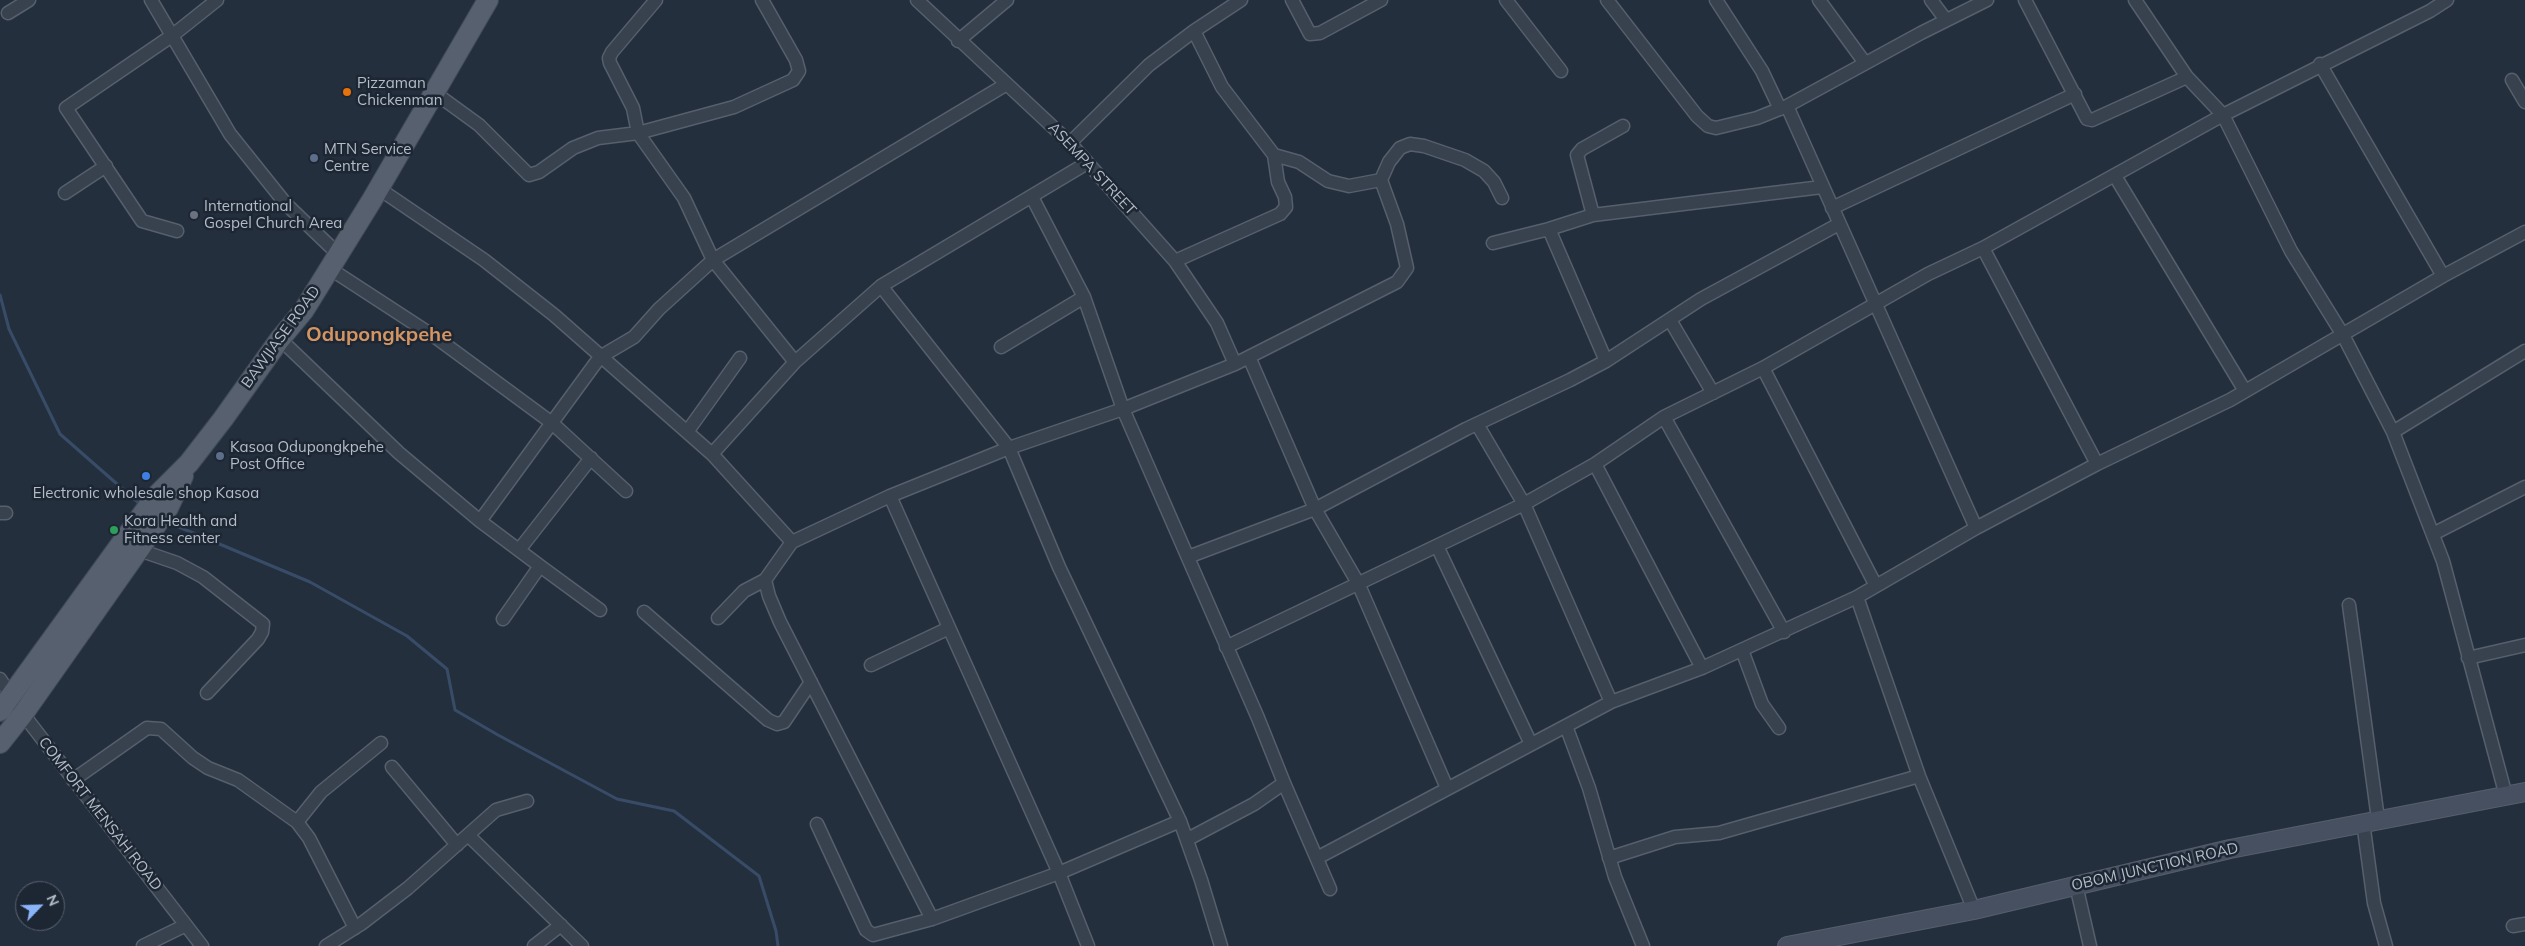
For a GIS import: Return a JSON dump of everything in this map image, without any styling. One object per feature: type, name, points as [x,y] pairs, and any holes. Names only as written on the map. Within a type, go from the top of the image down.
[{"type":"main road","name":"BAWJIASE ROAD","points":[[0,711],[146,524],[280,339],[304,310],[434,94],[488,0]]},
{"type":"main road","name":"BAWJIASE ROAD","points":[[0,743],[23,714],[139,550],[146,524]]},
{"type":"main road","name":"OBOM JUNCTION ROAD","points":[[1787,946],[1974,910],[2230,849],[2525,792]]},
{"type":"street","points":[[8,13],[29,0]]},
{"type":"street","points":[[151,0],[230,134],[334,261],[552,423],[626,491]]},
{"type":"street","points":[[177,231],[142,221],[106,166],[66,112],[66,108],[217,0]]},
{"type":"street","points":[[656,0],[609,58],[633,108],[638,133],[684,198],[713,260],[795,362]]},
{"type":"street","points":[[434,94],[479,125],[529,174],[538,172],[573,148],[590,141],[638,133],[734,107],[793,80],[799,71],[796,60],[762,0]]},
{"type":"street","name":"ASEMPA STREET","points":[[917,0],[958,41],[1070,143],[1175,261],[1217,323],[1235,364]]},
{"type":"street","points":[[958,41],[1007,0]]},
{"type":"street","points":[[1070,143],[1149,65],[1194,31],[1241,0]]},
{"type":"street","points":[[1292,0],[1310,34],[1320,33],[1381,0]]},
{"type":"street","points":[[1506,0],[1562,72]]},
{"type":"street","points":[[1607,0],[1697,116],[1708,126],[1716,128],[1783,108],[1946,20],[1987,0]]},
{"type":"street","points":[[1716,0],[1762,71],[1783,108],[1822,187],[1976,528]]},
{"type":"street","points":[[1819,0],[1866,63]]},
{"type":"street","points":[[1930,0],[1946,20]]},
{"type":"street","points":[[2025,0],[2085,116],[2092,120],[2186,77]]},
{"type":"street","points":[[2135,0],[2186,77],[2223,115],[2291,251],[2343,335],[2393,432],[2443,561],[2506,796]]},
{"type":"street","points":[[1226,647],[1524,504],[1595,464],[1664,417],[1763,368],[1928,274],[1984,248],[2223,115],[2320,64],[2415,19],[2447,0]]},
{"type":"street","points":[[1175,261],[1280,214],[1286,207],[1285,197],[1278,182],[1274,155],[1222,87],[1194,31]]},
{"type":"street","points":[[2320,64],[2443,276]]},
{"type":"street","points":[[2512,80],[2525,102]]},
{"type":"street","points":[[480,521],[600,358],[634,337],[659,310],[713,260],[1006,85]]},
{"type":"street","points":[[1832,208],[2075,94]]},
{"type":"street","points":[[1593,215],[1577,155],[1582,149],[1623,126]]},
{"type":"street","points":[[718,618],[744,591],[765,580],[792,542],[890,496],[1009,448],[1123,409],[1235,364],[1397,282],[1407,268],[1397,224],[1381,180],[1389,162],[1400,148],[1410,144],[1424,146],[1465,160],[1484,171],[1494,182],[1502,198]]},
{"type":"street","points":[[1274,155],[1299,162],[1328,181],[1349,186],[1381,180]]},
{"type":"street","points":[[712,454],[795,362],[881,286],[1087,163]]},
{"type":"street","points":[[64,193],[106,166]]},
{"type":"street","points":[[2115,176],[2245,391]]},
{"type":"street","points":[[1493,243],[1549,229],[1593,215],[1822,187]]},
{"type":"street","points":[[378,188],[484,260],[554,314],[600,358],[712,454],[792,542]]},
{"type":"street","points":[[1032,197],[1084,297],[1123,409],[1330,889]]},
{"type":"street","points":[[1188,557],[1315,509],[1477,424],[1606,361],[1701,299],[1838,224]]},
{"type":"street","points":[[1549,229],[1606,361]]},
{"type":"street","points":[[1317,858],[1611,702],[1702,668],[1857,597],[1976,528],[2096,464],[2245,391],[2443,276],[2525,232]]},
{"type":"street","points":[[1984,248],[2096,464]]},
{"type":"street","points":[[881,286],[1009,448],[1059,567],[1188,839],[1221,946]]},
{"type":"street","points":[[1001,347],[1084,297]]},
{"type":"street","points":[[1670,320],[1713,393]]},
{"type":"street","points":[[280,339],[399,454],[480,521],[600,610]]},
{"type":"street","points":[[2393,432],[2525,351]]},
{"type":"street","points":[[1250,357],[1315,509],[1358,583],[1447,788]]},
{"type":"street","points":[[687,432],[740,358]]},
{"type":"street","points":[[1763,368],[1876,586]]},
{"type":"street","points":[[1664,417],[1784,632]]},
{"type":"street","points":[[1477,424],[1524,504],[1611,702]]},
{"type":"street","points":[[519,550],[591,458]]},
{"type":"street","points":[[1595,464],[1702,668]]},
{"type":"street","points":[[2433,534],[2525,487]]},
{"type":"street","points":[[890,496],[1059,873],[1088,946]]},
{"type":"street","points":[[1437,546],[1531,744]]},
{"type":"street","points":[[139,550],[177,563],[203,577],[263,624],[262,632],[258,639],[207,693]]},
{"type":"street","points":[[503,619],[540,566]]},
{"type":"street","points":[[765,580],[780,622],[932,919]]},
{"type":"street","points":[[1857,597],[1919,776],[1974,910]]},
{"type":"street","points":[[2349,605],[2371,821],[2374,903],[2386,946]]},
{"type":"street","points":[[644,612],[768,720],[777,724],[784,722],[811,682]]},
{"type":"street","points":[[870,665],[949,628]]},
{"type":"street","points":[[2468,658],[2525,645]]},
{"type":"street","points":[[1742,650],[1762,704],[1779,728]]},
{"type":"street","name":"COMFORT MENSAH ROAD","points":[[0,679],[23,714],[202,946]]},
{"type":"street","points":[[1566,726],[1589,788],[1609,858],[1643,946]]},
{"type":"street","points":[[74,780],[148,728],[161,729],[193,758],[208,768],[238,780],[297,822],[310,838],[355,928]]},
{"type":"street","points":[[297,822],[321,792],[381,743]]},
{"type":"street","points":[[392,767],[457,845]]},
{"type":"street","points":[[1609,858],[1676,837],[1719,833],[1919,776]]},
{"type":"street","points":[[1188,839],[1254,804],[1284,783]]},
{"type":"street","points":[[326,946],[355,928],[408,888],[496,810],[527,801]]},
{"type":"street","points":[[816,824],[866,930],[873,935],[932,919],[1059,873],[1180,821]]},
{"type":"street","points":[[468,835],[582,946]]},
{"type":"street","points":[[2076,885],[2090,946]]},
{"type":"street","points":[[143,946],[186,925]]},
{"type":"street","points":[[534,946],[561,925]]},
{"type":"waterway","points":[[0,295],[9,329],[60,434],[141,505]]},
{"type":"waterway","points":[[167,522],[310,582],[407,636],[447,669],[455,710],[498,735],[617,799],[674,811],[759,876],[776,931],[778,946]]},
{"type":"place","name":"Pizzaman Chickenman","points":[[347,92]]},
{"type":"place","name":"MTN Service Centre","points":[[314,158]]},
{"type":"place","name":"International Gospel Church Area","points":[[194,215]]},
{"type":"place","name":"Kasoa Odupongkpehe Post Office","points":[[220,456]]},
{"type":"place","name":"Electronic wholesale shop Kasoa","points":[[146,476]]},
{"type":"place","name":"Kora Health and Fitness center","points":[[114,530]]},
{"type":"district","name":"Odupongkpehe","points":[[379,335]]}]
